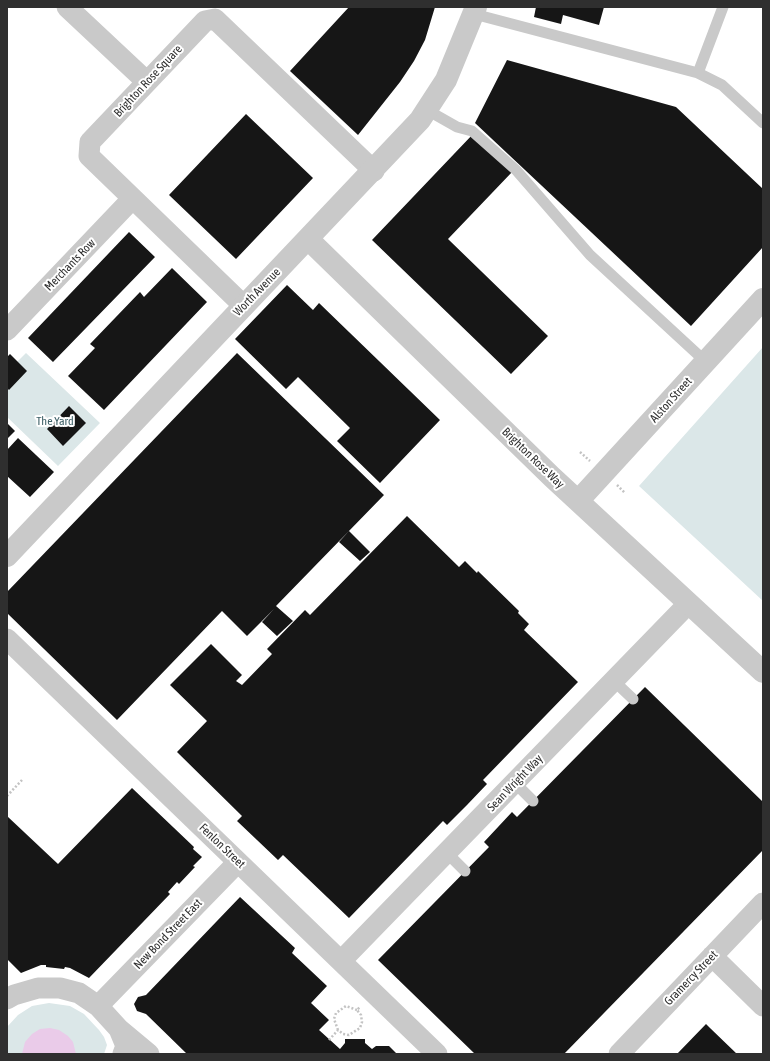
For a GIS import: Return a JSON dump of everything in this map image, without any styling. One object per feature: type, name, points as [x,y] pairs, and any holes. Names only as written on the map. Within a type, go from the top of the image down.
[{"type":"street","points":[[67,7],[147,82]]},
{"type":"street","name":"Worth Avenue","points":[[7,556],[374,171],[427,110],[446,80],[475,10]]},
{"type":"street","name":"Brighton Rose Square","points":[[244,306],[89,156],[90,142],[205,21],[215,19],[374,171]]},
{"type":"street","name":"Merchants Row","points":[[7,330],[132,199]]},
{"type":"street","name":"Brighton Rose Way","points":[[308,239],[578,501],[763,672]]},
{"type":"street","name":"Alston Street","points":[[578,501],[763,299]]},
{"type":"street","name":"Sean Wright Way","points":[[341,962],[688,604]]},
{"type":"street","name":"Fenlon Street","points":[[7,638],[437,1054]]},
{"type":"street","name":"New Bond Street East","points":[[98,1006],[238,862]]},
{"type":"street","name":"Gramercy Street","points":[[619,1054],[763,903]]},
{"type":"street","points":[[712,956],[763,1006]]},
{"type":"street","points":[[7,998],[28,990],[50,987],[79,993],[98,1006],[119,1029],[149,1054]]},
{"type":"street","points":[[119,1029],[126,1046],[125,1054]]},
{"type":"lane","points":[[698,73],[723,7]]},
{"type":"lane","points":[[475,10],[698,73],[722,85],[763,123]]},
{"type":"lane","points":[[427,110],[456,127],[472,131],[516,170],[590,255],[706,362]]},
{"type":"lane","points":[[614,681],[633,699]]},
{"type":"lane","points":[[515,783],[533,801]]},
{"type":"lane","points":[[447,853],[465,871]]},
{"type":"path","points":[[7,796],[22,780]]},
{"type":"path","points":[[358,1010],[362,1005]]},
{"type":"path","points":[[346,1006],[358,1010],[361,1015],[362,1022],[360,1028],[350,1035],[343,1034],[338,1030],[334,1019],[336,1013],[346,1006]]},
{"type":"path","points":[[329,1040],[338,1030]]},
{"type":"green space","points":[[763,347],[763,601],[639,486]]},
{"type":"green space","name":"The Yard","points":[[26,353],[100,423],[58,466],[7,417],[7,372]]},
{"type":"green space","points":[[49,1003],[70,1006],[84,1014],[104,1037],[107,1045],[104,1054],[7,1054],[7,1027],[18,1015],[32,1006]]},
{"type":"shaded area","points":[[50,1028],[59,1030],[68,1036],[73,1042],[76,1054],[22,1054],[25,1042],[32,1034],[40,1029]]},
{"type":"building","points":[[349,7],[435,7],[425,40],[414,61],[400,82],[358,135],[290,71]]},
{"type":"building","points":[[536,7],[604,7],[599,25],[563,15],[561,24],[534,17]]},
{"type":"building","points":[[507,60],[676,107],[763,189],[763,247],[691,326],[475,123]]},
{"type":"building","points":[[246,114],[313,178],[236,259],[169,195]]},
{"type":"building","points":[[474,133],[513,171],[448,239],[548,336],[511,374],[372,240]]},
{"type":"building","points":[[129,232],[155,257],[53,362],[28,338]]},
{"type":"building","points":[[172,268],[207,302],[104,410],[68,376],[95,348],[90,344],[140,292],[144,297]]},
{"type":"building","points":[[287,285],[313,310],[319,303],[440,420],[380,483],[337,441],[350,428],[298,377],[286,389],[235,339]]},
{"type":"building","points":[[237,353],[384,495],[276,606],[293,621],[277,636],[262,622],[274,609],[247,636],[222,611],[117,720],[7,613],[7,592]]},
{"type":"building","points":[[10,354],[27,371],[9,390],[7,388],[7,357]]},
{"type":"building","points":[[69,406],[86,423],[63,446],[47,429]]},
{"type":"building","points":[[7,423],[15,431],[7,439]]},
{"type":"building","points":[[18,438],[54,472],[30,497],[7,476],[7,450]]},
{"type":"building","points":[[407,516],[459,567],[465,561],[477,573],[478,571],[519,611],[518,613],[529,624],[524,630],[578,682],[483,780],[487,784],[467,805],[447,825],[443,821],[349,918],[283,855],[278,860],[237,821],[242,816],[177,752],[207,721],[170,685],[211,644],[242,675],[236,681],[242,685],[272,654],[267,649],[305,610],[310,615]]},
{"type":"building","points":[[349,531],[370,552],[360,561],[339,542]]},
{"type":"building","points":[[645,687],[763,802],[763,850],[564,1054],[475,1054],[378,960],[489,847],[484,842],[512,812],[517,817]]},
{"type":"building","points":[[132,788],[194,847],[193,849],[202,857],[179,884],[177,882],[168,892],[170,894],[89,978],[70,968],[65,967],[64,969],[46,967],[46,965],[41,965],[21,973],[7,959],[7,816],[58,864]]},
{"type":"building","points":[[240,897],[295,948],[292,953],[327,986],[311,1003],[329,1020],[319,1030],[340,1049],[345,1043],[345,1039],[365,1039],[365,1043],[372,1049],[376,1046],[389,1046],[397,1054],[187,1054],[146,1014],[137,1011],[134,1004],[138,997],[146,995]]},
{"type":"building","points":[[706,1024],[710,1028],[737,1054],[677,1054]]}]
